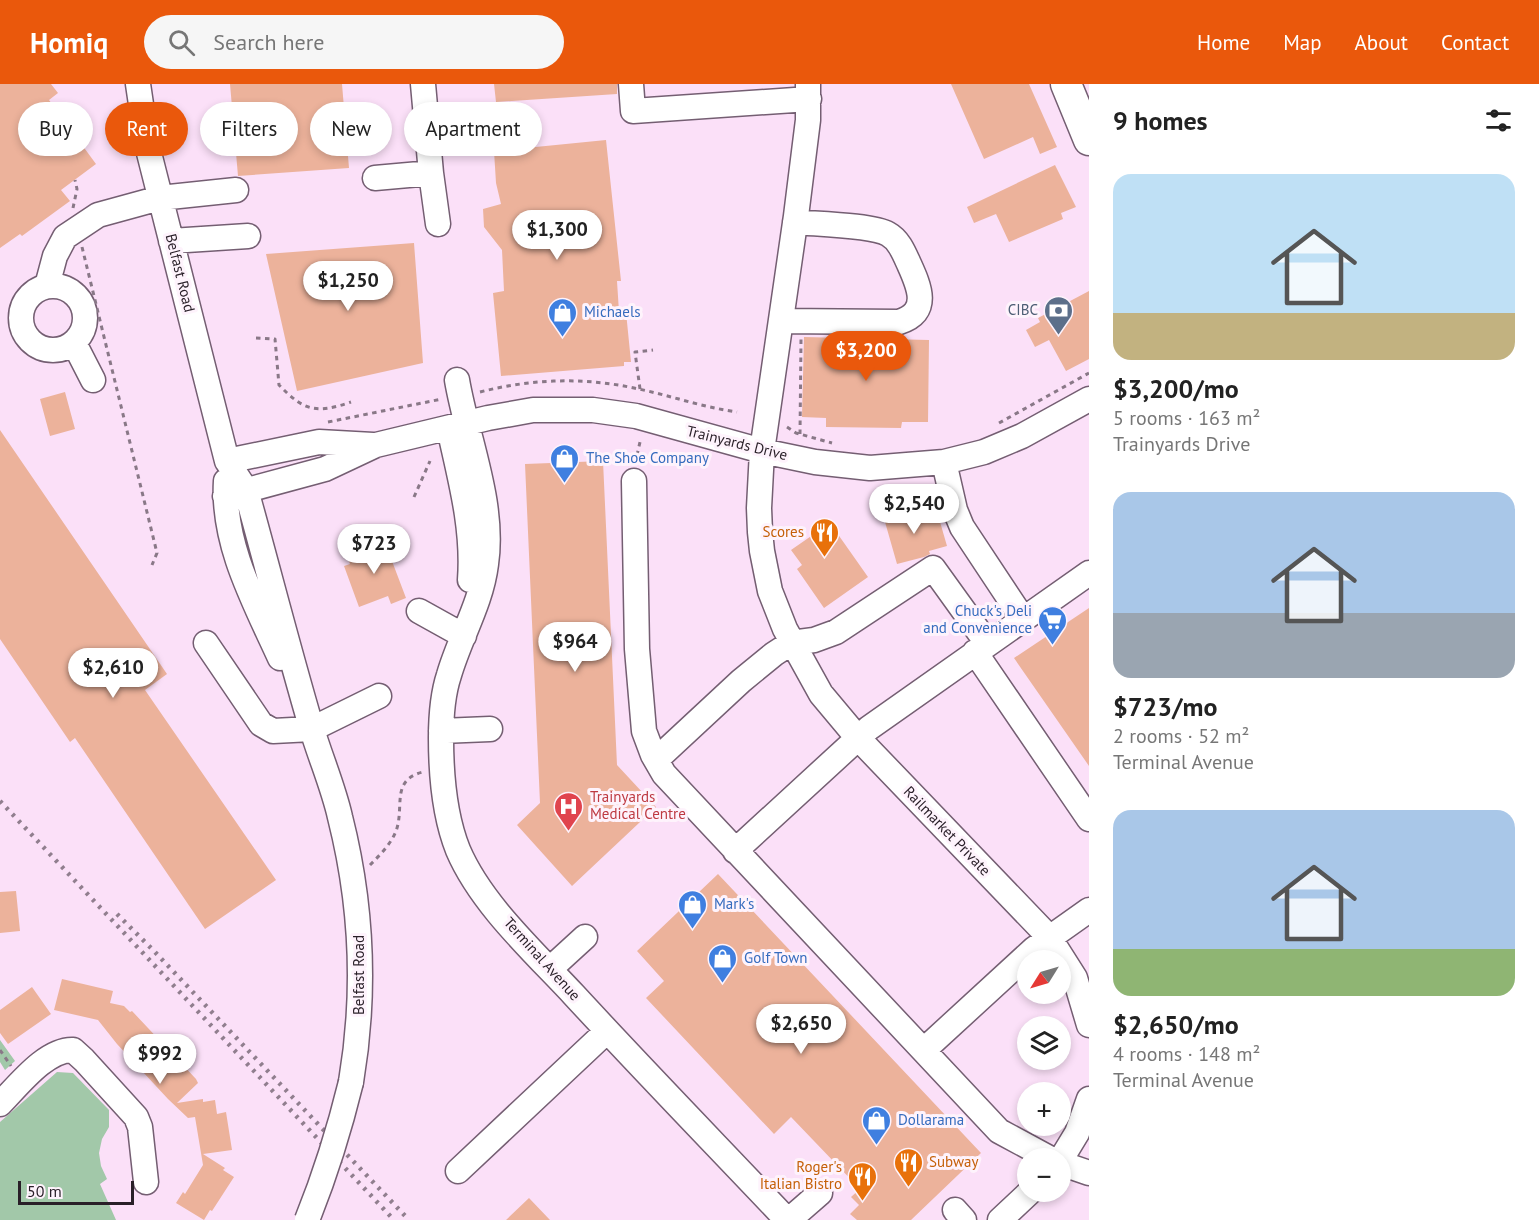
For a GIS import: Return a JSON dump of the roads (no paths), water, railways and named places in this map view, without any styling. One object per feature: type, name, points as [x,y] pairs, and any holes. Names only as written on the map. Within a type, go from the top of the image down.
[{"type":"main road","points":[[1066,84],[1089,140]]},
{"type":"main road","points":[[1071,84],[1089,114]]},
{"type":"street","name":"Belfast Road","points":[[138,84],[147,145],[235,493],[230,534],[247,586],[312,729],[340,815],[358,914],[361,980],[357,1049],[336,1143],[307,1220]]},
{"type":"street","points":[[423,84],[438,224]]},
{"type":"street","points":[[631,84],[633,111],[809,91]]},
{"type":"street","name":"Railmarket Private","points":[[809,91],[795,222],[762,451],[759,508],[762,551],[776,609],[791,643],[821,694],[857,737],[1049,937],[1075,978],[1089,1025]]},
{"type":"street","points":[[375,178],[431,173]]},
{"type":"street","points":[[47,286],[55,256],[65,237],[98,215],[160,198],[236,190]]},
{"type":"street","points":[[780,321],[899,322],[915,312],[920,301],[919,285],[901,248],[890,236],[872,229],[795,222]]},
{"type":"street","points":[[171,241],[248,236]]},
{"type":"street","points":[[56,285],[72,291],[83,304],[86,321],[84,329],[74,343],[59,350],[51,350],[35,344],[24,332],[21,315],[32,293],[47,286],[56,285]]},
{"type":"street","points":[[74,343],[93,380]]},
{"type":"street","name":"Terminal Avenue","points":[[452,389],[458,425],[485,507],[488,547],[483,582],[444,692],[441,731],[442,770],[450,821],[458,849],[466,866],[492,904],[608,1031],[788,1220]]},
{"type":"street","name":"Trainyards Drive","points":[[235,493],[325,469],[376,445],[533,410],[593,410],[647,419],[762,451],[815,462],[870,468],[965,458],[1001,446],[1089,399]]},
{"type":"street","name":"Trainyards Drive","points":[[227,461],[319,442],[376,445]]},
{"type":"street","points":[[944,462],[955,510],[962,527],[1023,619]]},
{"type":"street","points":[[634,481],[640,693],[644,731],[664,774],[999,1131],[1029,1148]]},
{"type":"street","points":[[656,760],[741,681],[774,654],[791,643],[814,640],[836,632],[933,568],[1089,819]]},
{"type":"street","points":[[735,851],[857,737],[1089,573]]},
{"type":"street","points":[[419,611],[464,636]]},
{"type":"street","points":[[206,643],[256,717],[267,729],[273,731],[312,729],[379,696]]},
{"type":"street","points":[[441,731],[490,729]]},
{"type":"street","points":[[924,1050],[1049,937],[1089,910]]},
{"type":"street","points":[[550,969],[585,937]]},
{"type":"street","points":[[458,1171],[608,1031]]},
{"type":"street","points":[[0,1104],[48,1057],[61,1051],[73,1050],[136,1118],[140,1127],[146,1182]]},
{"type":"street","points":[[1069,1148],[1089,1100]]},
{"type":"street","points":[[1071,1166],[1089,1173]]},
{"type":"street","points":[[788,1220],[820,1193]]},
{"type":"street","points":[[1000,1220],[1019,1202]]},
{"type":"railway","points":[[0,801],[394,1220]]},
{"type":"railway","points":[[117,914],[409,1220]]},
{"type":"place","name":"CIBC","points":[[1059,336]]},
{"type":"place","name":"Michaels","points":[[563,338]]},
{"type":"place","name":"The Shoe Company","points":[[565,484]]},
{"type":"place","name":"Scores","points":[[825,558]]},
{"type":"place","name":"Chuck's Deli and Convenience","points":[[1053,646]]},
{"type":"place","name":"Trainyards Medical Centre","points":[[569,832]]},
{"type":"place","name":"Mark's","points":[[693,930]]},
{"type":"place","name":"Golf Town","points":[[723,984]]},
{"type":"place","name":"Dollarama","points":[[877,1146]]},
{"type":"place","name":"Subway","points":[[908,1188]]},
{"type":"place","name":"Roger's Italian Bistro","points":[[863,1202]]}]
